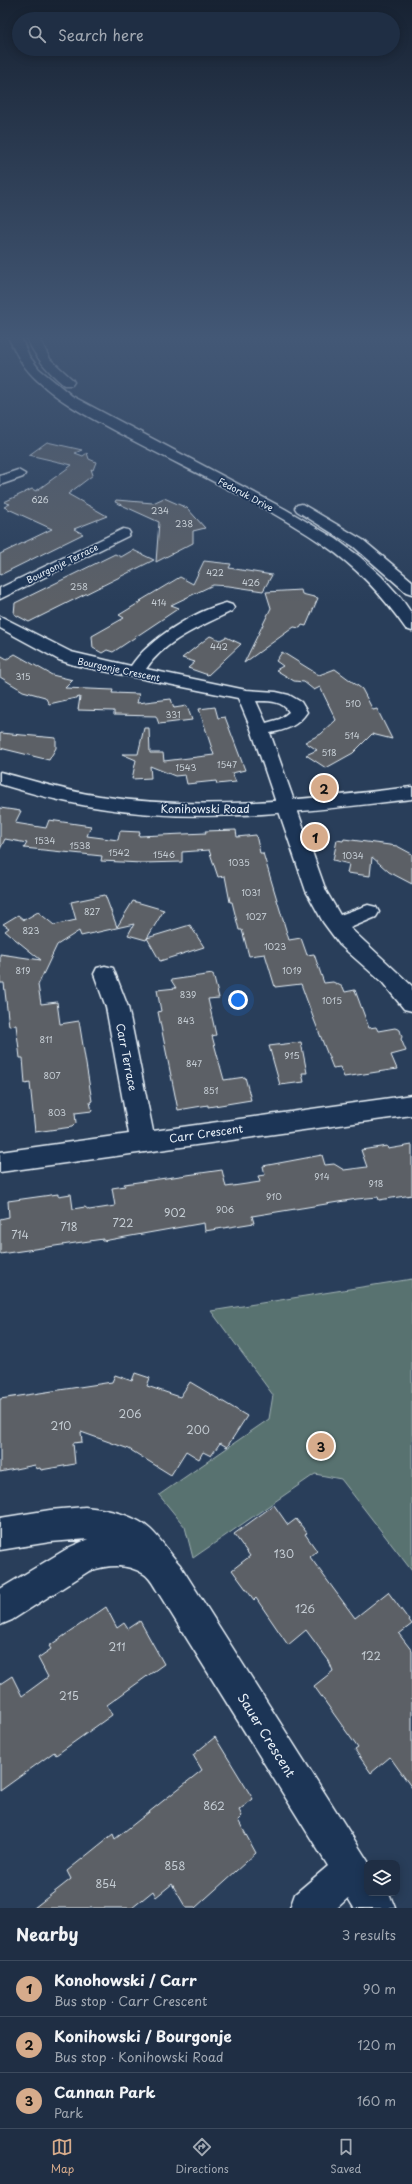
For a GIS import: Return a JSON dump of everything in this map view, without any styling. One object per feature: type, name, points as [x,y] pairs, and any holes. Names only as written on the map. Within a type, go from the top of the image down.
[{"type":"street","name":"Fedoruk Drive","points":[[115,425],[268,505],[323,538],[346,554],[378,582],[395,601],[412,626]]},
{"type":"street","points":[[145,425],[211,460]]},
{"type":"street","points":[[0,481],[18,474]]},
{"type":"street","points":[[292,502],[334,526],[358,543],[412,589]]},
{"type":"street","name":"Bourgonje Terrace","points":[[0,594],[123,533]]},
{"type":"street","points":[[135,673],[138,666],[168,637],[226,608]]},
{"type":"street","name":"Bourgonje Crescent","points":[[0,621],[64,656],[94,665],[227,690],[245,695],[280,698],[290,701],[296,706],[298,712],[293,720],[272,728],[260,729]]},
{"type":"street","points":[[245,695],[260,729],[316,891],[336,925],[347,939],[382,969],[412,1003]]},
{"type":"street","name":"Konihowski Road","points":[[0,778],[45,791],[134,806],[199,810],[286,806],[412,793]]},
{"type":"street","points":[[336,925],[368,912]]},
{"type":"street","name":"Carr Terrace","points":[[105,974],[117,1007],[143,1142]]},
{"type":"street","name":"Carr Crescent","points":[[0,1162],[412,1105]]},
{"type":"street","name":"Sauer Crescent","points":[[0,1534],[82,1523],[100,1524],[118,1528],[135,1537],[172,1584],[376,1908]]},
{"type":"street","points":[[0,1608],[81,1558],[102,1551],[120,1549],[156,1562]]},
{"type":"street","points":[[309,1908],[351,1870]]},
{"type":"green space","points":[[412,1279],[412,1571],[341,1479],[315,1474],[193,1558],[185,1527],[159,1495],[269,1419],[273,1395],[211,1311]]},
{"type":"building","points":[[47,442],[82,450],[75,453],[83,456],[87,453],[89,459],[96,462],[93,470],[91,469],[93,475],[68,494],[107,516],[74,529],[83,534],[0,575],[0,554],[52,529],[4,507],[10,504],[4,502],[32,489],[36,491],[72,465],[29,455]]},
{"type":"building","points":[[164,498],[187,508],[205,528],[193,531],[193,543],[156,562],[159,522],[115,502],[116,500],[153,503]]},
{"type":"building","points":[[133,550],[154,560],[29,622],[14,614],[15,603],[115,554],[121,557]]},
{"type":"building","points":[[204,561],[231,564],[229,568],[272,575],[263,591],[213,585],[171,605],[179,608],[113,652],[107,650],[102,653],[93,648],[92,636],[124,618],[119,615],[142,601],[140,601],[180,577],[193,584]]},
{"type":"building","points":[[301,590],[302,594],[318,598],[306,626],[302,625],[300,628],[294,627],[244,663],[271,608],[266,592]]},
{"type":"building","points":[[210,636],[220,640],[226,637],[241,644],[208,675],[188,668],[195,662],[182,658]]},
{"type":"building","points":[[282,652],[319,675],[335,669],[362,689],[373,710],[377,709],[392,739],[372,734],[353,753],[326,768],[306,755],[317,750],[305,742],[321,734],[336,720],[320,687],[314,690],[304,682],[294,681],[276,670],[283,666],[276,661]]},
{"type":"building","points":[[15,654],[52,675],[73,680],[65,688],[113,690],[112,693],[139,694],[137,703],[171,699],[174,708],[187,706],[192,720],[159,724],[156,716],[114,715],[114,711],[78,710],[80,697],[49,704],[45,697],[23,691],[0,677],[0,655],[7,659]]},
{"type":"building","points":[[215,707],[218,718],[225,717],[245,770],[232,773],[236,782],[217,784],[216,781],[187,784],[185,775],[175,776],[150,766],[151,778],[132,779],[136,760],[122,754],[138,754],[144,728],[149,728],[150,753],[163,753],[164,761],[214,755],[199,709]]},
{"type":"building","points":[[0,733],[56,738],[56,748],[49,760],[0,748]]},
{"type":"building","points":[[0,808],[21,811],[15,823],[46,828],[49,820],[91,826],[87,836],[118,840],[120,831],[140,832],[139,836],[236,830],[237,837],[256,835],[260,853],[263,853],[289,940],[301,938],[307,955],[314,954],[324,983],[333,982],[343,987],[345,992],[355,990],[369,1028],[376,1027],[378,1031],[395,1028],[400,1030],[402,1037],[401,1039],[406,1051],[391,1055],[397,1069],[344,1077],[340,1067],[333,1068],[301,984],[275,987],[265,954],[249,956],[242,930],[239,930],[232,902],[230,902],[225,876],[218,877],[209,850],[182,852],[182,862],[142,863],[101,861],[102,856],[24,848],[27,843],[5,839],[0,849]]},
{"type":"building","points":[[344,839],[397,846],[412,854],[412,884],[389,872],[372,857],[370,876],[347,873],[349,864],[333,860],[337,840],[343,841]]},
{"type":"building","points":[[105,895],[117,927],[133,901],[164,910],[146,940],[128,935],[134,924],[81,936],[79,931],[57,945],[38,985],[41,1004],[57,1002],[60,1024],[79,1021],[92,1101],[90,1102],[92,1111],[75,1113],[76,1123],[72,1127],[35,1132],[30,1083],[25,1084],[23,1058],[20,1058],[16,1025],[9,1026],[4,983],[0,983],[0,954],[41,960],[5,931],[9,928],[3,924],[18,915],[24,920],[38,912],[54,925],[76,920],[71,902]]},
{"type":"building","points":[[190,925],[204,947],[160,961],[147,938]]},
{"type":"building","points":[[213,974],[219,998],[208,999],[216,1035],[212,1036],[224,1080],[245,1077],[251,1100],[178,1110],[158,1012],[161,1011],[157,990],[176,988],[171,980]]},
{"type":"building","points":[[301,1042],[307,1073],[302,1073],[304,1082],[280,1085],[269,1046]]},
{"type":"building","points":[[412,1145],[412,1195],[379,1200],[378,1197],[357,1199],[252,1216],[254,1223],[205,1231],[204,1223],[103,1241],[103,1239],[0,1254],[0,1219],[9,1217],[8,1201],[58,1194],[58,1196],[71,1194],[73,1209],[85,1207],[89,1210],[115,1206],[112,1188],[125,1186],[124,1184],[222,1170],[226,1187],[260,1182],[258,1176],[265,1175],[263,1166],[322,1155],[325,1165],[334,1164],[344,1170],[367,1167],[361,1150],[387,1146],[388,1149]]},
{"type":"building","points":[[135,1373],[150,1378],[147,1386],[180,1397],[190,1382],[247,1416],[227,1447],[220,1443],[211,1456],[203,1452],[199,1459],[186,1451],[171,1475],[129,1449],[81,1432],[82,1442],[73,1443],[75,1464],[41,1470],[40,1468],[36,1469],[35,1465],[0,1472],[0,1399],[112,1382],[115,1375],[132,1381]]},
{"type":"building","points":[[274,1505],[288,1525],[296,1519],[307,1533],[305,1534],[317,1551],[310,1557],[355,1618],[388,1592],[412,1624],[399,1634],[412,1651],[412,1788],[390,1757],[371,1773],[355,1750],[358,1748],[314,1686],[333,1671],[329,1661],[306,1630],[288,1645],[256,1598],[254,1600],[232,1570],[250,1556],[234,1534]]},
{"type":"building","points":[[106,1607],[117,1628],[124,1623],[128,1629],[140,1621],[164,1664],[107,1705],[112,1715],[56,1755],[54,1752],[0,1791],[0,1684],[12,1676],[22,1696],[48,1677],[38,1658],[51,1649],[49,1646]]},
{"type":"building","points":[[215,1737],[253,1799],[239,1810],[242,1816],[238,1820],[256,1853],[195,1908],[186,1908],[172,1884],[156,1897],[153,1891],[132,1908],[34,1908],[71,1879],[67,1871],[113,1834],[115,1839],[202,1770],[193,1755]]},
{"type":"place","name":"Konihowski / Bourgonje","points":[[324,788]]},
{"type":"place","name":"Konohowski / Carr","points":[[315,837]]},
{"type":"place","name":"Cannan Park","points":[[321,1446]]}]
